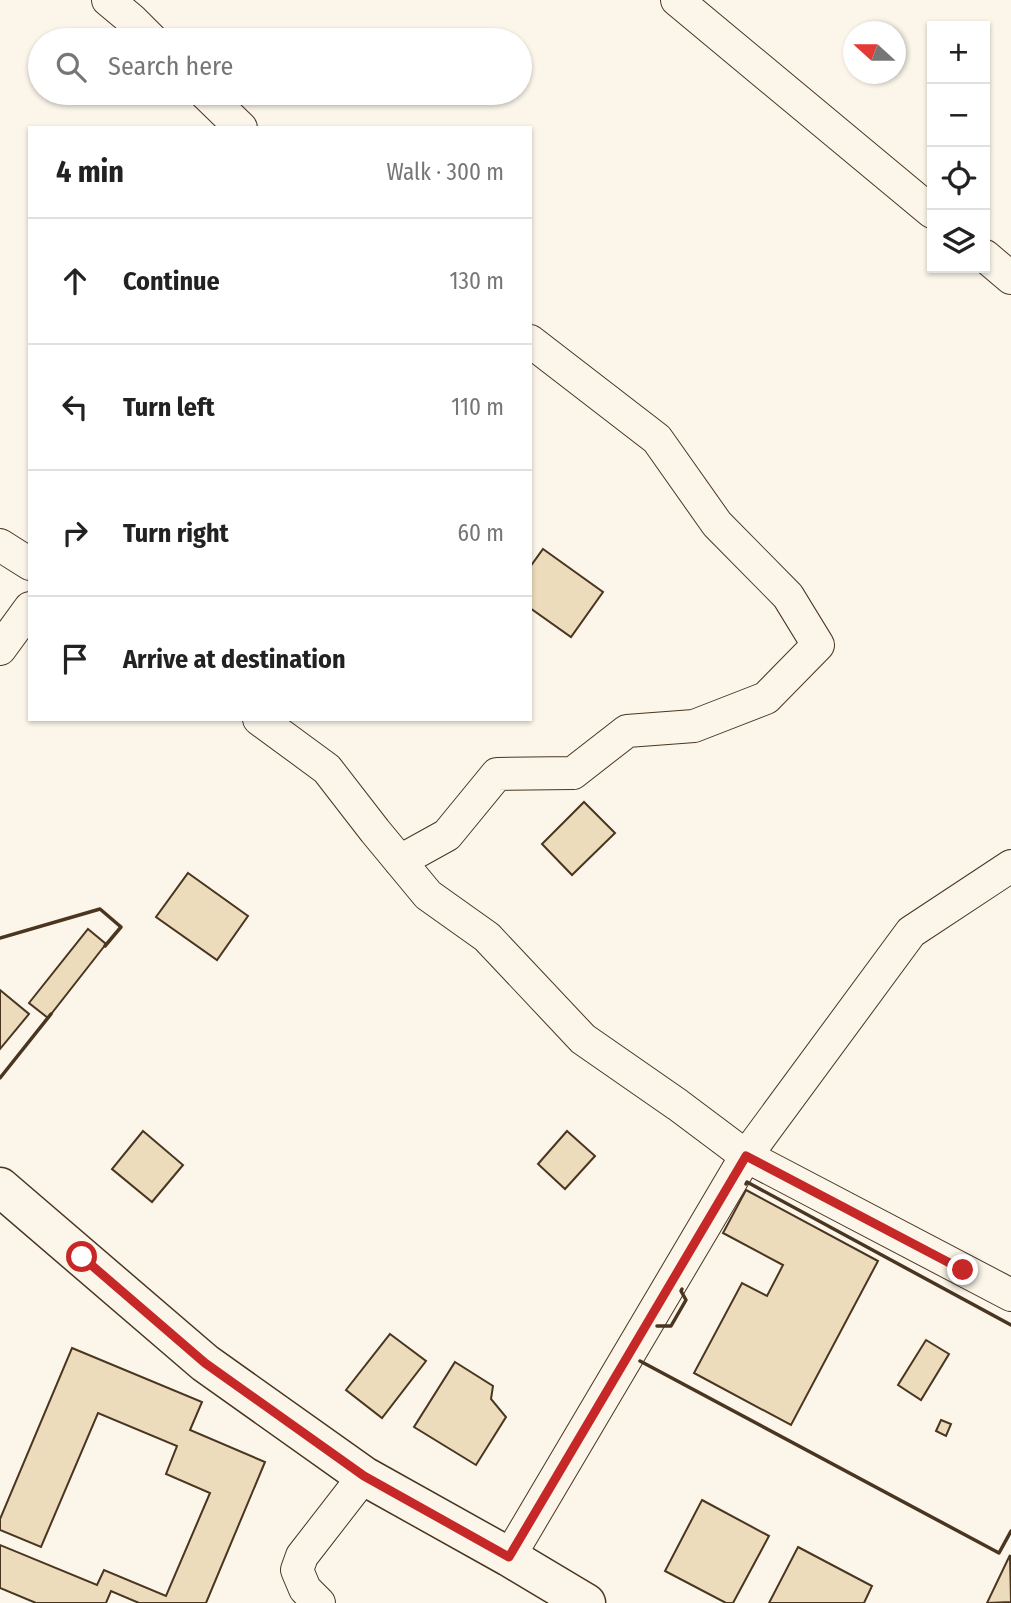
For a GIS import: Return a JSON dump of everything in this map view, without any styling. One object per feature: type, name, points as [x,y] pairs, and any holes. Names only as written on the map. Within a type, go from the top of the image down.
[{"type":"main road","points":[[0,1187],[205,1363],[364,1476],[586,1603]]},
{"type":"street","points":[[108,0],[140,28]]},
{"type":"street","points":[[677,0],[930,210]]},
{"type":"street","points":[[217,105],[239,126]]},
{"type":"street","points":[[990,260],[1011,278]]},
{"type":"street","points":[[400,862],[447,835],[497,774],[573,772],[627,731],[694,726],[766,698],[817,645],[788,596],[717,524],[657,439],[532,343]]},
{"type":"street","points":[[0,545],[28,563]]},
{"type":"street","points":[[0,649],[28,611]]},
{"type":"street","points":[[262,721],[327,769],[428,895],[487,937],[583,1039],[746,1156],[1011,1295]]},
{"type":"street","points":[[509,1557],[746,1156],[911,932],[1011,866]]},
{"type":"street","points":[[319,1603],[305,1590],[297,1570],[299,1563],[364,1476]]},
{"type":"building","points":[[543,549],[603,592],[571,637],[532,609],[532,564]]},
{"type":"building","points":[[584,802],[615,833],[572,875],[542,844]]},
{"type":"building","points":[[188,873],[248,916],[217,960],[156,917]]},
{"type":"building","points":[[88,929],[106,944],[48,1018],[29,1003]]},
{"type":"building","points":[[0,990],[29,1014],[0,1049]]},
{"type":"building","points":[[143,1131],[183,1165],[152,1202],[112,1169]]},
{"type":"building","points":[[567,1131],[595,1156],[565,1189],[538,1164]]},
{"type":"building","points":[[746,1190],[878,1261],[791,1425],[694,1373],[742,1283],[767,1296],[783,1265],[723,1233]]},
{"type":"building","points":[[390,1334],[426,1361],[382,1418],[346,1390]]},
{"type":"building","points":[[926,1340],[949,1354],[921,1400],[898,1385]]},
{"type":"building","points":[[72,1348],[202,1402],[190,1430],[265,1462],[206,1603],[139,1603],[111,1591],[106,1603],[36,1603],[0,1588],[0,1545],[97,1585],[104,1570],[166,1596],[210,1493],[166,1474],[177,1446],[98,1413],[41,1547],[0,1530],[0,1519]]},
{"type":"building","points":[[455,1362],[493,1386],[491,1399],[506,1417],[476,1465],[414,1427]]},
{"type":"building","points":[[941,1420],[951,1424],[946,1436],[936,1431]]},
{"type":"building","points":[[702,1500],[769,1536],[733,1603],[726,1603],[665,1571]]},
{"type":"building","points":[[798,1547],[872,1586],[864,1603],[769,1603]]},
{"type":"building","points":[[1010,1555],[1011,1602],[987,1603]]},
{"type":"wall","points":[[0,938],[100,909],[121,927],[105,946]]},
{"type":"wall","points":[[0,1078],[51,1014]]},
{"type":"wall","points":[[746,1184],[747,1182],[1011,1325]]},
{"type":"wall","points":[[657,1326],[671,1326],[686,1300],[682,1289]]},
{"type":"wall","points":[[640,1361],[999,1553],[1011,1531]]},
{"type":"route","points":[[82,1257],[205,1363],[364,1476],[509,1557],[746,1156],[963,1270]]}]
